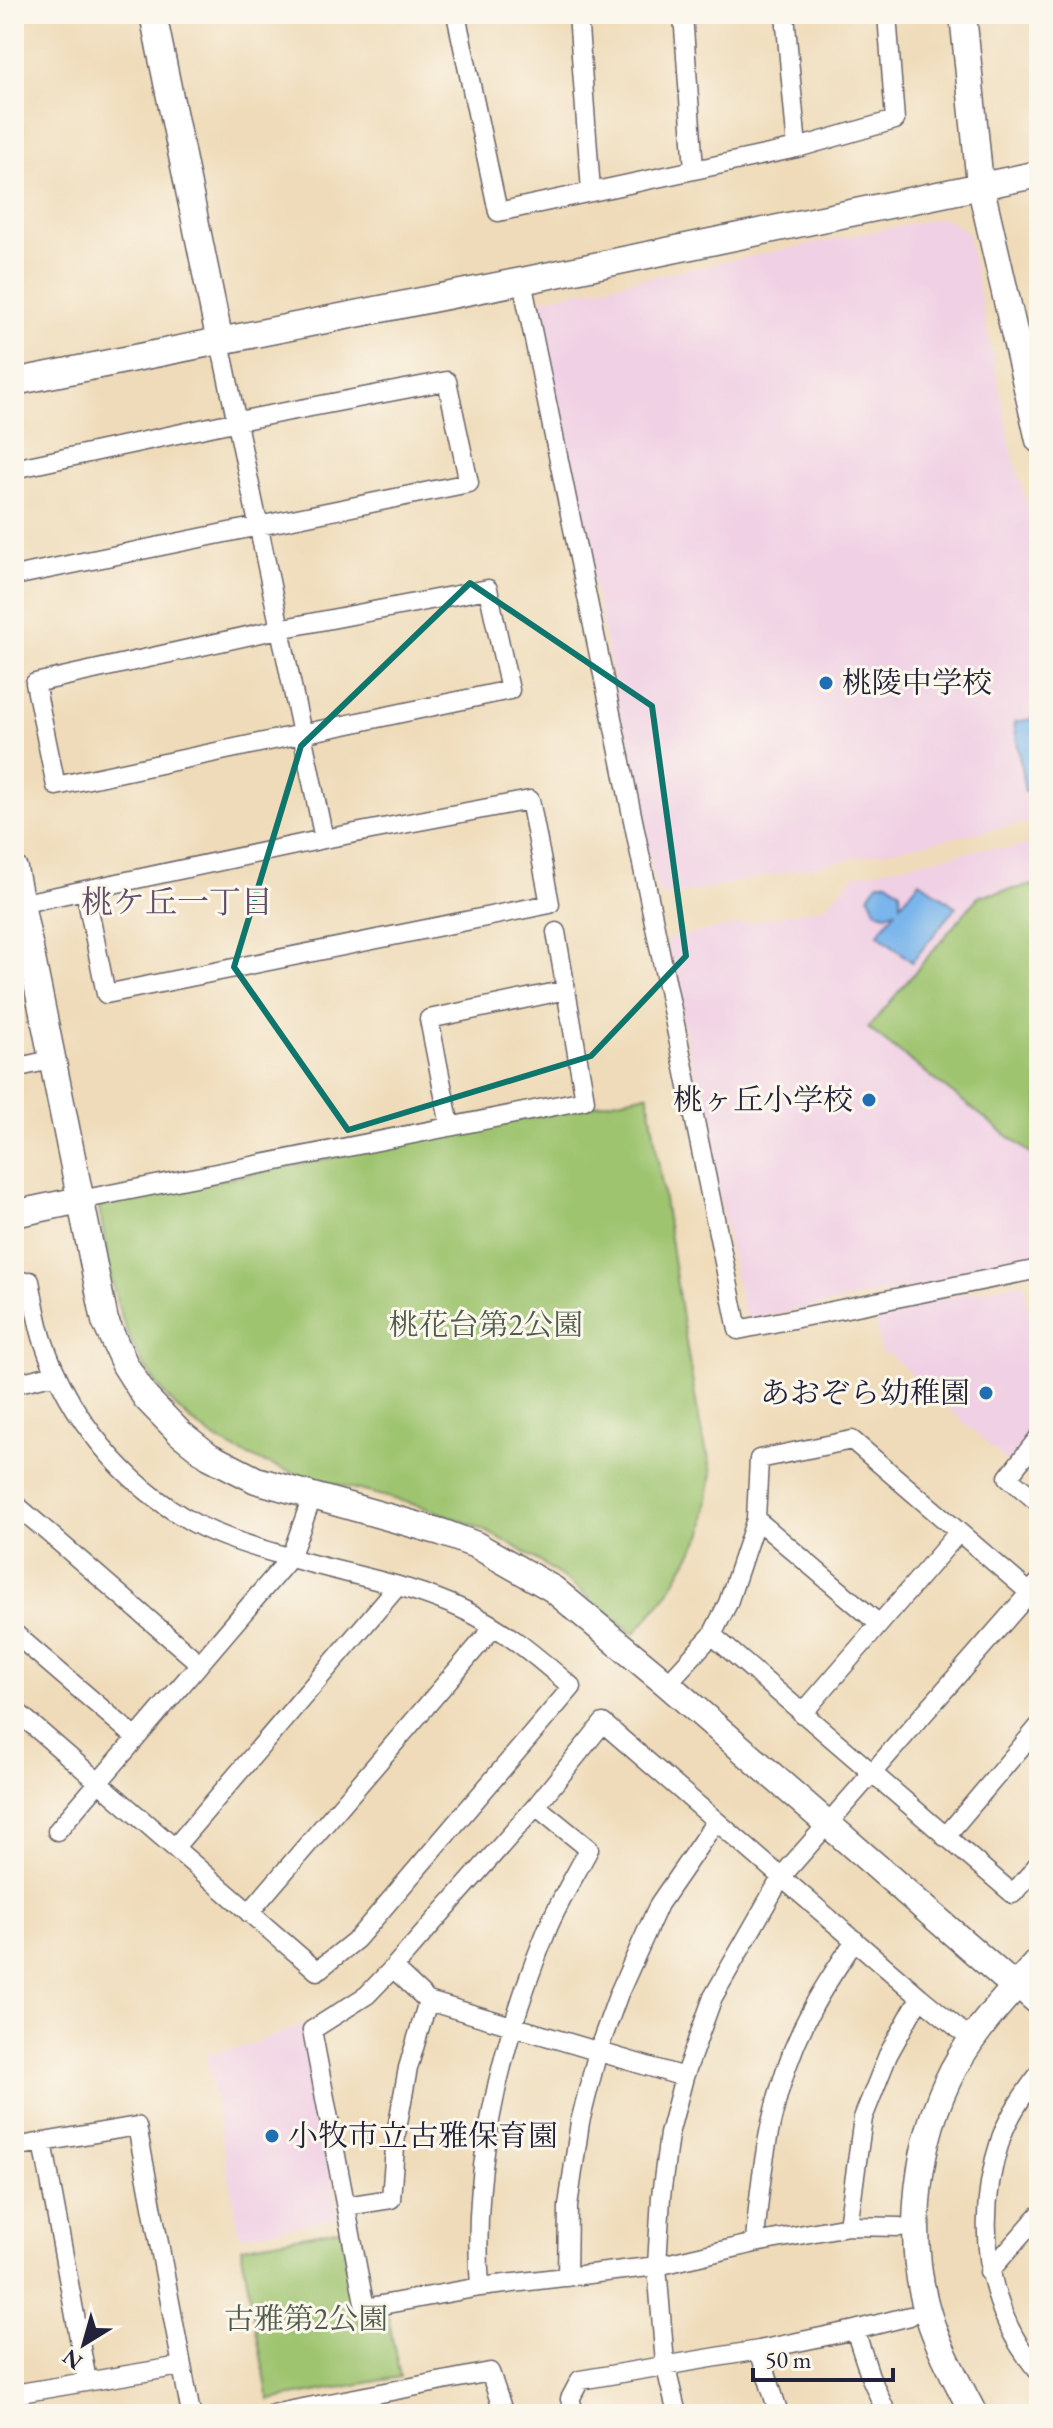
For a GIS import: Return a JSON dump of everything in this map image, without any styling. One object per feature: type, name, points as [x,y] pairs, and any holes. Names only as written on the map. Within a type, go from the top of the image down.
[{"type":"street","points":[[153,14],[324,839]]},
{"type":"street","points":[[456,14],[498,212],[797,148],[895,120],[887,14]]},
{"type":"street","points":[[578,14],[591,191]]},
{"type":"street","points":[[683,14],[694,169]]},
{"type":"street","points":[[785,14],[797,148]]},
{"type":"street","points":[[963,14],[980,184],[1039,440]]},
{"type":"street","points":[[14,382],[1039,174]]},
{"type":"street","points":[[522,281],[738,1330],[1039,1269]]},
{"type":"street","points":[[14,469],[238,421],[447,381],[469,483],[14,576]]},
{"type":"street","points":[[488,589],[510,690],[302,734],[56,786],[35,683],[279,629],[488,589]]},
{"type":"street","points":[[18,904],[324,839],[530,800],[550,904],[106,994],[85,890]]},
{"type":"street","points":[[14,869],[18,904],[105,1321],[125,1365],[146,1398],[180,1433],[209,1456],[256,1480],[441,1532],[489,1552],[553,1589],[829,1823],[1039,2008]]},
{"type":"street","points":[[14,1214],[585,1100],[556,932]]},
{"type":"street","points":[[450,1126],[429,1019],[566,990]]},
{"type":"street","points":[[14,1068],[51,1060]]},
{"type":"street","points":[[14,1284],[30,1281],[43,1340],[56,1374],[83,1420],[131,1478],[161,1502],[194,1523],[227,1538],[465,1610],[520,1643],[572,1687],[357,1939],[317,1971],[14,1709]]},
{"type":"street","points":[[14,1384],[56,1374]]},
{"type":"street","points":[[1039,1437],[1008,1477],[1039,1503]]},
{"type":"street","points":[[667,1684],[712,1635],[728,1603],[756,1519],[759,1459],[852,1440],[958,1533],[1036,1592],[782,1876],[713,1997],[684,2077],[669,2134],[657,2266],[665,2364],[677,2414]]},
{"type":"street","points":[[57,1831],[290,1558],[313,1495]]},
{"type":"street","points":[[14,1503],[199,1663]]},
{"type":"street","points":[[756,1519],[879,1624]]},
{"type":"street","points":[[802,1714],[958,1533]]},
{"type":"street","points":[[175,1847],[397,1587]]},
{"type":"street","points":[[249,1913],[494,1627]]},
{"type":"street","points":[[14,1633],[135,1737]]},
{"type":"street","points":[[712,1635],[1013,1894],[1039,1863]]},
{"type":"street","points":[[900,2227],[848,2226],[755,2243],[657,2266],[480,2287],[365,2308],[312,2030],[367,1995],[393,1968],[536,1806],[603,1723],[960,2030]]},
{"type":"street","points":[[945,1837],[1039,1726]]},
{"type":"street","points":[[480,2287],[476,2239],[483,2162],[512,2026],[548,1928],[589,1849],[536,1806]]},
{"type":"street","points":[[567,2277],[568,2206],[580,2122],[598,2051],[619,1993],[659,1904],[716,1821]]},
{"type":"street","points":[[755,2243],[759,2177],[769,2122],[787,2063],[812,2008],[855,1940]]},
{"type":"street","points":[[974,2414],[951,2371],[928,2310],[919,2272],[917,2225],[921,2178],[930,2129],[948,2080],[974,2038],[1039,1960]]},
{"type":"street","points":[[393,1968],[428,2001],[684,2077]]},
{"type":"street","points":[[848,2226],[863,2118],[888,2055],[920,1997]]},
{"type":"street","points":[[346,2206],[391,2199],[398,2121],[408,2068],[428,2001]]},
{"type":"street","points":[[1037,2367],[1012,2337],[989,2272],[988,2191],[1002,2136],[1026,2090],[1039,2074]]},
{"type":"street","points":[[14,2147],[137,2126],[191,2414]]},
{"type":"street","points":[[43,2142],[87,2381]]},
{"type":"street","points":[[989,2272],[1039,2215]]},
{"type":"street","points":[[575,2414],[570,2399],[580,2380],[759,2350],[910,2316]]},
{"type":"street","points":[[855,2330],[887,2414]]},
{"type":"street","points":[[759,2350],[779,2414]]},
{"type":"street","points":[[14,2394],[181,2366]]},
{"type":"street","points":[[279,2413],[348,2407],[490,2372],[504,2414]]},
{"type":"highlighted area","points":[[470,583],[652,706],[686,956],[591,1056],[348,1130],[234,967],[301,746]]},
{"type":"shaded area","name":"桃陵中学校","points":[[944,217],[967,232],[1012,451],[1039,546],[1039,820],[666,897],[656,889],[537,306],[542,299]]},
{"type":"shaded area","name":"桃ヶ丘小学校","points":[[1039,843],[1039,1262],[752,1319],[743,1313],[666,939],[825,907],[855,875],[986,848],[1007,849]]},
{"type":"shaded area","name":"あおぞら幼稚園","points":[[1023,1282],[1039,1366],[1039,1421],[1008,1463],[888,1353],[881,1354],[874,1312]]},
{"type":"shaded area","name":"小牧市立古雅保育園","points":[[303,2024],[339,2218],[240,2236],[206,2055],[247,2046]]},
{"type":"green space","points":[[1039,884],[1039,1160],[868,1028],[979,896]]},
{"type":"green space","name":"桃花台第2公園","points":[[648,1094],[684,1331],[700,1425],[712,1472],[703,1533],[667,1595],[634,1634],[577,1588],[496,1536],[424,1508],[276,1467],[232,1448],[191,1421],[156,1384],[127,1332],[113,1287],[99,1207],[107,1203]]},
{"type":"green space","name":"古雅第2公園","points":[[341,2229],[358,2322],[388,2317],[400,2377],[269,2400],[241,2247]]},
{"type":"water","points":[[1039,718],[1039,790],[1025,792],[1014,722]]},
{"type":"water","points":[[888,881],[900,891],[901,904],[920,881],[956,907],[912,962],[878,934],[895,911],[886,914],[876,911],[869,896],[878,883]]},
{"type":"place","name":"桃陵中学校","points":[[826,683]]},
{"type":"place","name":"桃ヶ丘小学校","points":[[869,1100]]},
{"type":"place","name":"あおぞら幼稚園","points":[[986,1393]]},
{"type":"place","name":"小牧市立古雅保育園","points":[[272,2136]]},
{"type":"district","name":"桃ケ丘一丁目","points":[[177,902]]}]
